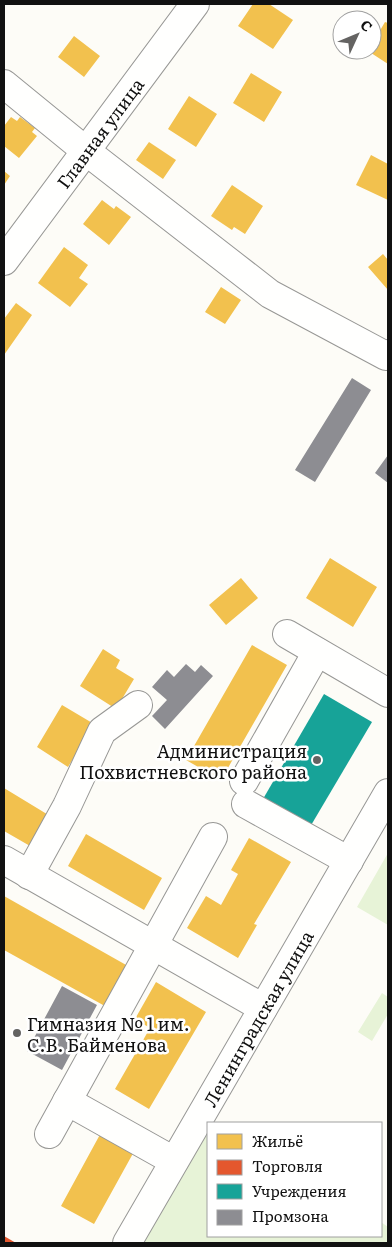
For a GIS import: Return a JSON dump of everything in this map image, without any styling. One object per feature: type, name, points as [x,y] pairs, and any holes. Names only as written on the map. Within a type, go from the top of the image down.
[{"type":"street","name":"Главная улица","points":[[4,261],[195,4]]},
{"type":"street","points":[[4,84],[270,294],[387,355]]},
{"type":"street","points":[[287,634],[388,693]]},
{"type":"street","points":[[317,652],[245,792],[349,861]]},
{"type":"street","points":[[29,875],[67,806],[102,731],[138,705]]},
{"type":"street","name":"Ленинградская улица","points":[[127,1243],[388,792]]},
{"type":"street","points":[[49,1134],[213,837]]},
{"type":"street","points":[[4,860],[263,1008]]},
{"type":"street","points":[[67,1101],[174,1161]]},
{"type":"green space","points":[[388,853],[388,925],[357,907]]},
{"type":"green space","points":[[382,993],[388,997],[388,1014],[372,1041],[358,1032]]},
{"type":"green space","points":[[207,1126],[207,1237],[382,1237],[382,1223],[388,1227],[388,1243],[138,1243]]},
{"type":"building: Жильё","points":[[253,4],[269,4],[293,20],[273,49],[238,26]]},
{"type":"building: Жильё","points":[[385,22],[388,23],[388,64],[382,60],[382,27]]},
{"type":"building: Жильё","points":[[74,36],[100,56],[84,77],[58,57]]},
{"type":"building: Жильё","points":[[251,73],[282,92],[264,122],[233,103]]},
{"type":"building: Жильё","points":[[189,96],[217,114],[196,147],[168,129]]},
{"type":"building: Жильё","points":[[11,117],[17,121],[20,117],[35,128],[32,132],[37,136],[19,158],[4,146],[4,126]]},
{"type":"building: Жильё","points":[[149,142],[176,160],[163,179],[136,160]]},
{"type":"building: Жильё","points":[[371,155],[388,164],[388,200],[356,185]]},
{"type":"building: Жильё","points":[[4,171],[10,176],[4,185]]},
{"type":"building: Жильё","points":[[232,185],[263,206],[245,234],[234,227],[232,230],[211,216]]},
{"type":"building: Жильё","points":[[102,200],[114,209],[116,206],[131,217],[109,245],[83,224]]},
{"type":"building: Жильё","points":[[64,247],[88,265],[79,278],[88,284],[70,307],[38,283]]},
{"type":"building: Жильё","points":[[383,254],[388,260],[388,290],[368,267]]},
{"type":"building: Жильё","points":[[221,287],[241,300],[225,324],[205,312]]},
{"type":"building: Жильё","points":[[16,303],[32,315],[4,355],[4,319]]},
{"type":"building: Жильё","points":[[330,558],[377,587],[353,627],[306,598]]},
{"type":"building: Жильё","points":[[241,578],[258,598],[226,625],[209,605]]},
{"type":"building: Жильё","points":[[252,645],[287,665],[221,780],[186,760]]},
{"type":"building: Жильё","points":[[103,649],[120,660],[116,668],[134,679],[116,709],[80,686]]},
{"type":"building: Жильё","points":[[62,705],[94,724],[68,767],[37,747]]},
{"type":"building: Жильё","points":[[4,788],[55,819],[37,850],[4,831]]},
{"type":"building: Жильё","points":[[86,834],[162,878],[144,910],[68,866]]},
{"type":"building: Жильё","points":[[249,838],[291,862],[254,924],[257,925],[238,958],[187,928],[206,896],[221,905],[238,874],[231,870]]},
{"type":"building: Жильё","points":[[4,896],[135,970],[112,1010],[4,950]]},
{"type":"building: Жильё","points":[[156,982],[206,1012],[149,1109],[115,1089],[150,1028],[135,1019]]},
{"type":"building: Жильё","points":[[103,1129],[136,1148],[94,1224],[61,1206]]},
{"type":"building: Торговля","points":[[4,1236],[16,1243],[4,1243]]},
{"type":"building: Учреждения","name":"Администрация Похвистневского района","points":[[324,694],[372,722],[310,827],[263,799]]},
{"type":"building: Промзона","points":[[352,378],[371,390],[315,482],[295,470]]},
{"type":"building: Промзона","points":[[388,455],[388,483],[375,473]]},
{"type":"building: Промзона","points":[[186,664],[195,672],[201,665],[213,676],[165,729],[152,716],[167,700],[152,687],[167,670],[174,677]]},
{"type":"building: Промзона","points":[[62,986],[97,1005],[62,1070],[27,1051]]},
{"type":"place","name":"Администрация Похвистневского района","points":[[317,760]]},
{"type":"place","name":"Гимназия № 1 им. С.В. Байменова","points":[[17,1033]]}]
